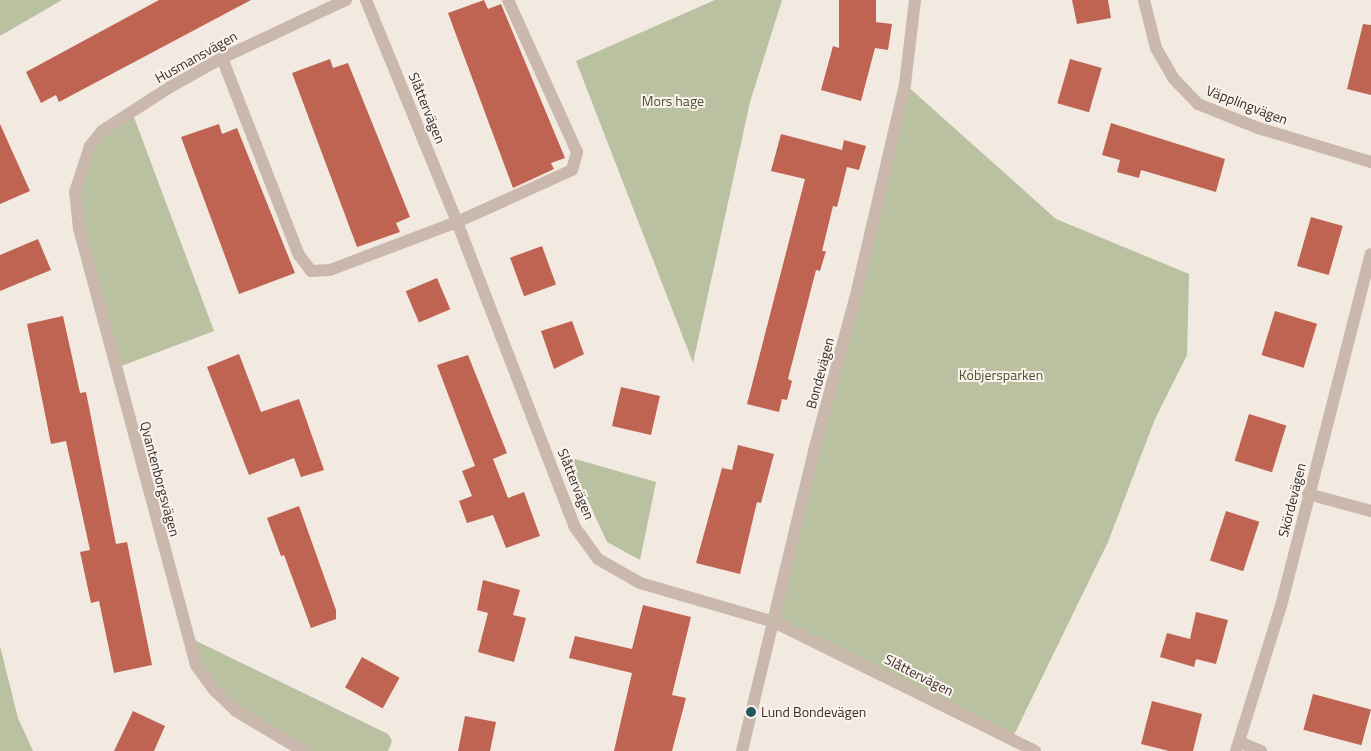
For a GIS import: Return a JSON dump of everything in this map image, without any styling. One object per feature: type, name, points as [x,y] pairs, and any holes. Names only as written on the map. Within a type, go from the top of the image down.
[{"type":"street","name":"Husmansvägen","points":[[82,165],[90,146],[102,131],[170,87],[222,58],[346,0]]},
{"type":"street","name":"Slåttervägen","points":[[366,0],[457,222],[574,526],[598,559],[640,583],[774,622],[1035,751]]},
{"type":"street","points":[[222,58],[299,255],[312,271],[338,267],[457,222],[559,178],[572,170],[576,162],[577,152],[508,0]]},
{"type":"street","name":"Bondevägen","points":[[742,751],[815,447],[856,295],[900,104],[915,0]]},
{"type":"street","name":"Väpplingvägen","points":[[1144,0],[1156,48],[1173,78],[1198,104],[1258,128],[1371,162]]},
{"type":"street","name":"Qvantenborgsvägen","points":[[82,165],[75,192],[79,229],[196,665],[214,690],[236,711],[303,751]]},
{"type":"street","name":"Skördevägen","points":[[1238,746],[1281,606],[1308,494],[1371,254]]},
{"type":"street","points":[[1308,494],[1371,511]]},
{"type":"street","points":[[1238,746],[1261,751]]},
{"type":"green space","points":[[0,0],[62,0],[0,36]]},
{"type":"green space","name":"Mors hage","points":[[715,0],[782,0],[750,102],[693,363],[576,61]]},
{"type":"green space","name":"Kobjersparken","points":[[905,84],[1056,219],[1189,274],[1187,355],[1155,419],[1108,542],[1012,739],[774,622]]},
{"type":"green space","points":[[132,112],[214,331],[116,368],[75,192],[102,131]]},
{"type":"green space","points":[[568,457],[656,482],[640,560],[607,542]]},
{"type":"green space","points":[[188,637],[388,734],[392,741],[388,751],[303,751],[214,690]]},
{"type":"green space","points":[[0,646],[18,718],[33,751],[0,751]]},
{"type":"building","points":[[159,0],[251,0],[59,102],[56,95],[41,103],[26,72]]},
{"type":"building","points":[[484,0],[488,9],[501,4],[565,158],[551,163],[554,169],[513,188],[448,13]]},
{"type":"building","points":[[839,0],[876,0],[876,22],[892,24],[888,50],[875,48],[861,101],[821,90],[833,46],[839,48]]},
{"type":"building","points":[[1072,0],[1108,0],[1111,18],[1077,24]]},
{"type":"building","points":[[1363,24],[1371,25],[1371,95],[1347,89]]},
{"type":"building","points":[[330,59],[333,68],[348,63],[410,217],[396,223],[400,232],[357,247],[292,73]]},
{"type":"building","points":[[1070,59],[1102,68],[1089,112],[1057,103]]},
{"type":"building","points":[[1111,123],[1225,159],[1216,192],[1141,170],[1139,178],[1117,172],[1120,160],[1102,155]]},
{"type":"building","points":[[0,124],[30,191],[0,204]]},
{"type":"building","points":[[219,124],[222,134],[237,128],[295,273],[239,294],[181,137]]},
{"type":"building","points":[[781,134],[842,150],[844,140],[866,146],[859,170],[847,167],[837,207],[833,206],[822,251],[826,251],[820,271],[816,270],[788,379],[792,381],[787,400],[782,399],[779,412],[747,404],[805,179],[771,171]]},
{"type":"building","points":[[1311,217],[1343,226],[1329,275],[1297,266]]},
{"type":"building","points":[[38,239],[51,270],[0,291],[0,255]]},
{"type":"building","points":[[542,246],[556,285],[524,296],[510,258]]},
{"type":"building","points":[[437,278],[450,309],[419,323],[406,291]]},
{"type":"building","points":[[1275,311],[1317,324],[1304,368],[1262,355]]},
{"type":"building","points":[[63,316],[80,393],[86,392],[116,544],[127,542],[152,665],[114,673],[99,601],[91,603],[80,552],[90,550],[66,441],[51,444],[27,324]]},
{"type":"building","points":[[572,321],[584,354],[554,369],[541,331]]},
{"type":"building","points":[[239,354],[261,412],[299,399],[324,470],[301,477],[294,458],[249,475],[207,367]]},
{"type":"building","points":[[468,355],[507,453],[493,459],[508,498],[524,492],[540,536],[506,548],[493,515],[467,523],[459,501],[472,496],[462,471],[475,466],[437,365]]},
{"type":"building","points":[[621,387],[660,396],[651,435],[612,426]]},
{"type":"building","points":[[1249,414],[1286,425],[1272,472],[1235,461]]},
{"type":"building","points":[[738,445],[774,454],[761,503],[757,502],[740,574],[696,563],[722,468],[732,470]]},
{"type":"building","points":[[299,506],[336,610],[336,619],[311,628],[284,555],[281,556],[267,518]]},
{"type":"building","points":[[1226,511],[1259,522],[1243,571],[1210,560]]},
{"type":"building","points":[[483,580],[520,590],[513,615],[526,618],[514,662],[478,652],[488,613],[477,610]]},
{"type":"building","points":[[643,605],[691,617],[672,695],[686,698],[672,751],[614,751],[632,673],[569,658],[575,636],[632,649]]},
{"type":"building","points":[[1196,612],[1228,620],[1216,664],[1196,659],[1194,667],[1160,657],[1167,633],[1190,639]]},
{"type":"building","points":[[362,657],[400,678],[383,708],[345,688]]},
{"type":"building","points":[[1313,694],[1371,710],[1361,745],[1303,730]]},
{"type":"building","points":[[1152,701],[1202,714],[1193,751],[1169,751],[1141,744]]},
{"type":"building","points":[[133,711],[165,726],[154,751],[114,751]]},
{"type":"building","points":[[465,716],[496,722],[490,751],[458,751]]},
{"type":"place","name":"Lund Bondevägen","points":[[751,712]]}]
